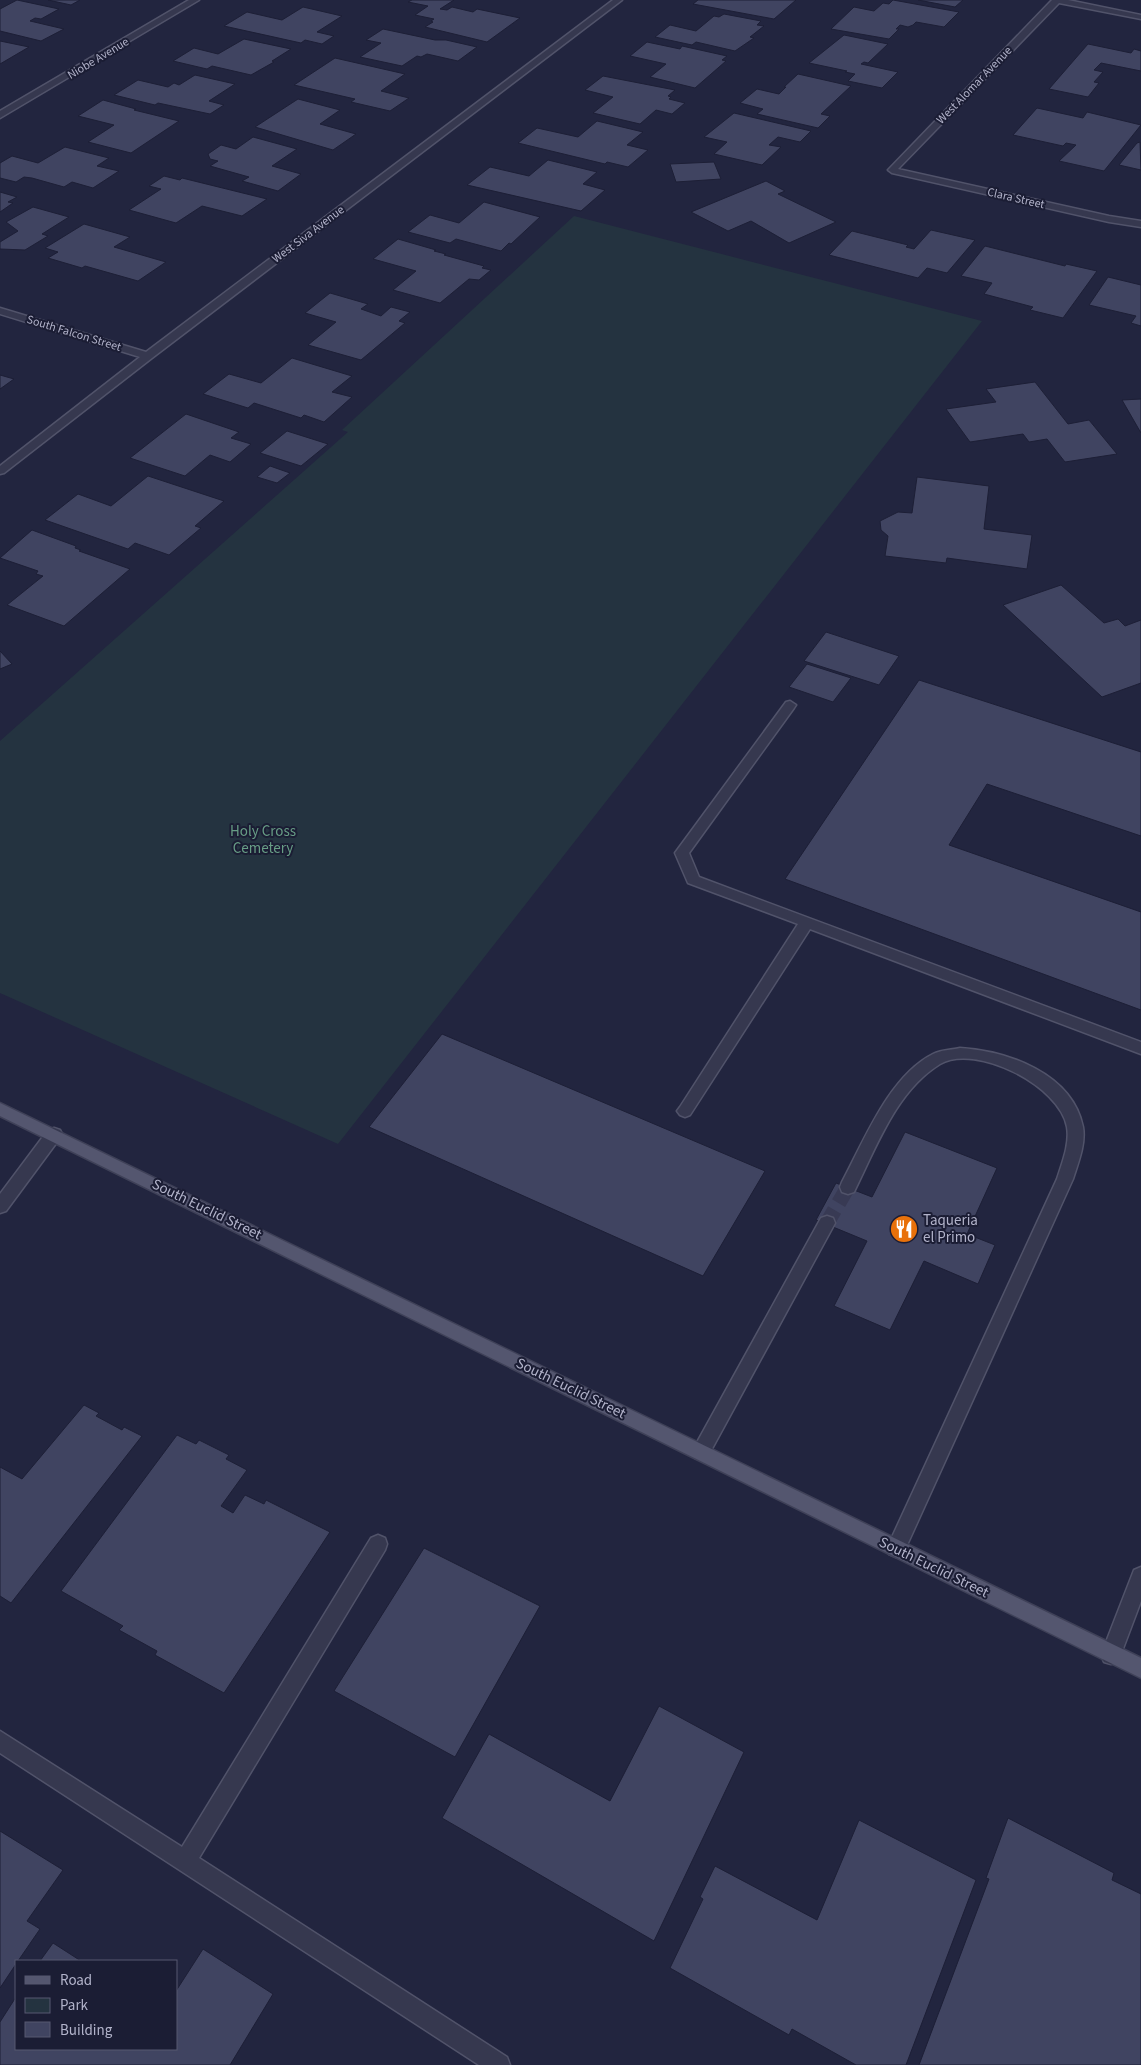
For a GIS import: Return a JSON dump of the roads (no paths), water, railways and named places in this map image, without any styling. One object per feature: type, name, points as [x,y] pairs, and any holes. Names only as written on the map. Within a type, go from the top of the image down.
[{"type":"main road","name":"South Euclid Street","points":[[0,1109],[1111,1655],[1141,1668]]},
{"type":"street","name":"Niobe Avenue","points":[[0,115],[195,0]]},
{"type":"street","name":"West Siva Avenue","points":[[0,470],[618,0]]},
{"type":"street","points":[[1056,0],[1141,18]]},
{"type":"street","name":"West Alomar Avenue","points":[[892,170],[1056,0]]},
{"type":"street","name":"Clara Street","points":[[892,170],[1109,220],[1141,224]]},
{"type":"street","name":"South Falcon Street","points":[[0,311],[148,356]]},
{"type":"street","points":[[790,705],[682,853],[693,880],[1141,1048]]},
{"type":"street","points":[[685,1111],[808,922]]},
{"type":"street","points":[[848,1187],[904,1086],[921,1070],[942,1057],[964,1054],[986,1056],[1010,1063],[1031,1073],[1051,1088],[1066,1104],[1075,1126],[1074,1152],[1065,1179],[896,1548]]},
{"type":"street","points":[[0,1206],[54,1134]]},
{"type":"street","points":[[700,1452],[827,1224]]},
{"type":"street","points":[[185,1861],[378,1544]]},
{"type":"street","points":[[1111,1655],[1141,1576]]},
{"type":"street","points":[[0,1741],[499,2065]]},
{"type":"tunnel","points":[[827,1223],[848,1187]]},
{"type":"place","name":"Taqueria el Primo","points":[[904,1229]]},
{"type":"park label","name":"Holy Cross Cemetery","points":[[263,840]]}]
